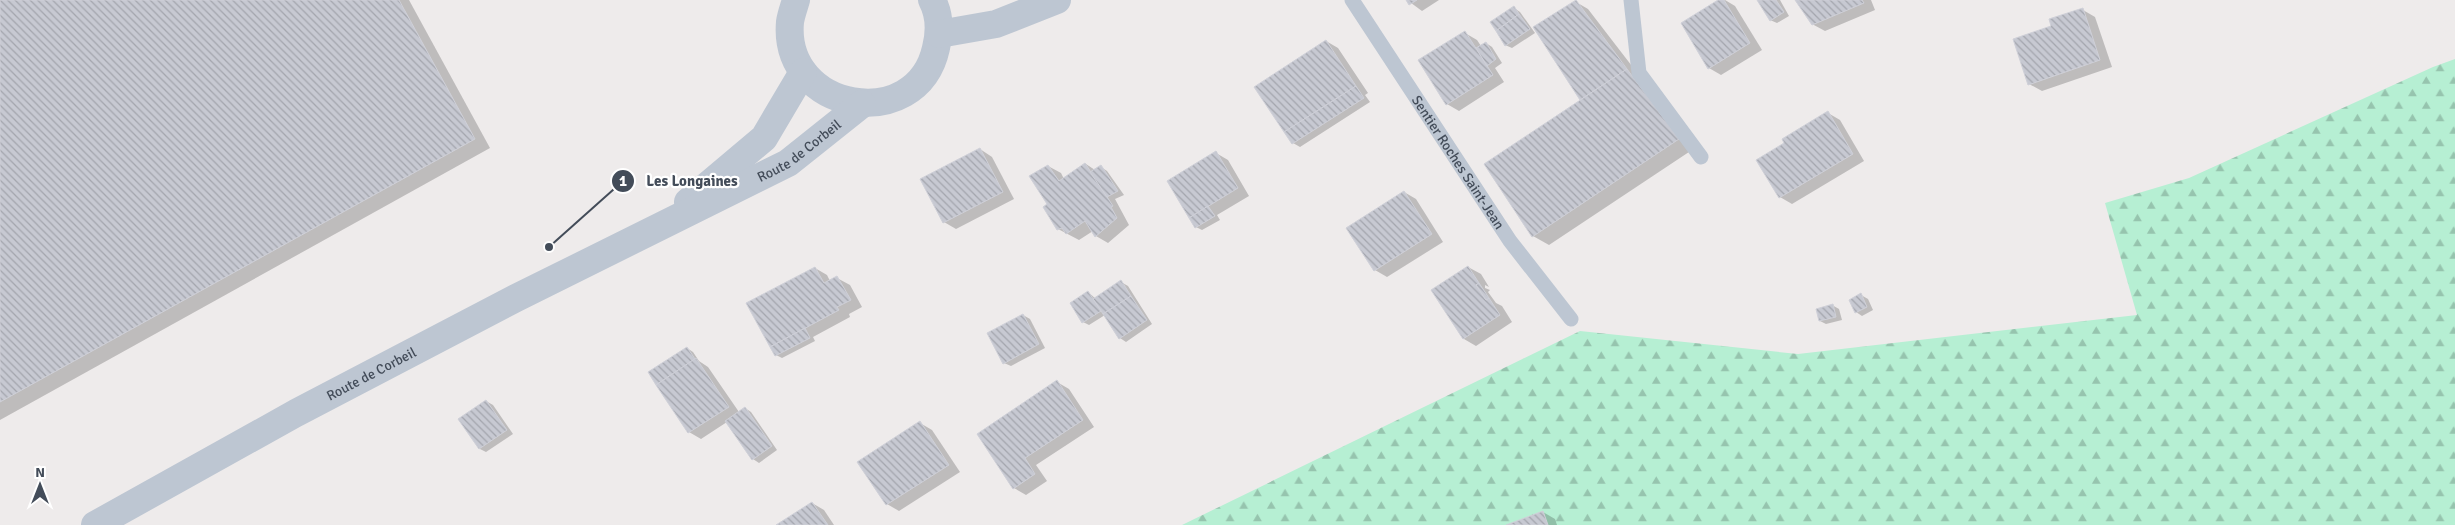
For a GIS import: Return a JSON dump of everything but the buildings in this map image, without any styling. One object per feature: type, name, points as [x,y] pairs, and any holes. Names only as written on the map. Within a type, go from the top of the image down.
[{"type":"street","points":[[796,0],[790,22],[792,48],[803,72],[819,88],[839,100],[862,104],[885,101],[906,92],[923,76],[934,56],[939,34],[936,8],[932,0]]},
{"type":"street","points":[[939,34],[996,24],[1057,0]]},
{"type":"street","name":"Route de Corbeil","points":[[652,233],[764,138],[803,72]]},
{"type":"street","name":"Route de Corbeil","points":[[95,525],[296,413],[516,298],[652,233],[788,163],[862,104]]},
{"type":"lane","name":"Sentier Roches Saint-Jean","points":[[1352,0],[1510,241],[1571,319]]},
{"type":"lane","points":[[1631,0],[1639,73],[1701,157]]},
{"type":"green space","points":[[2455,59],[2455,525],[1182,525],[1580,331],[1798,354],[2137,315],[2105,203],[2189,178],[2433,67]]},
{"type":"place","name":"Les Longaines","points":[[549,247]]}]
